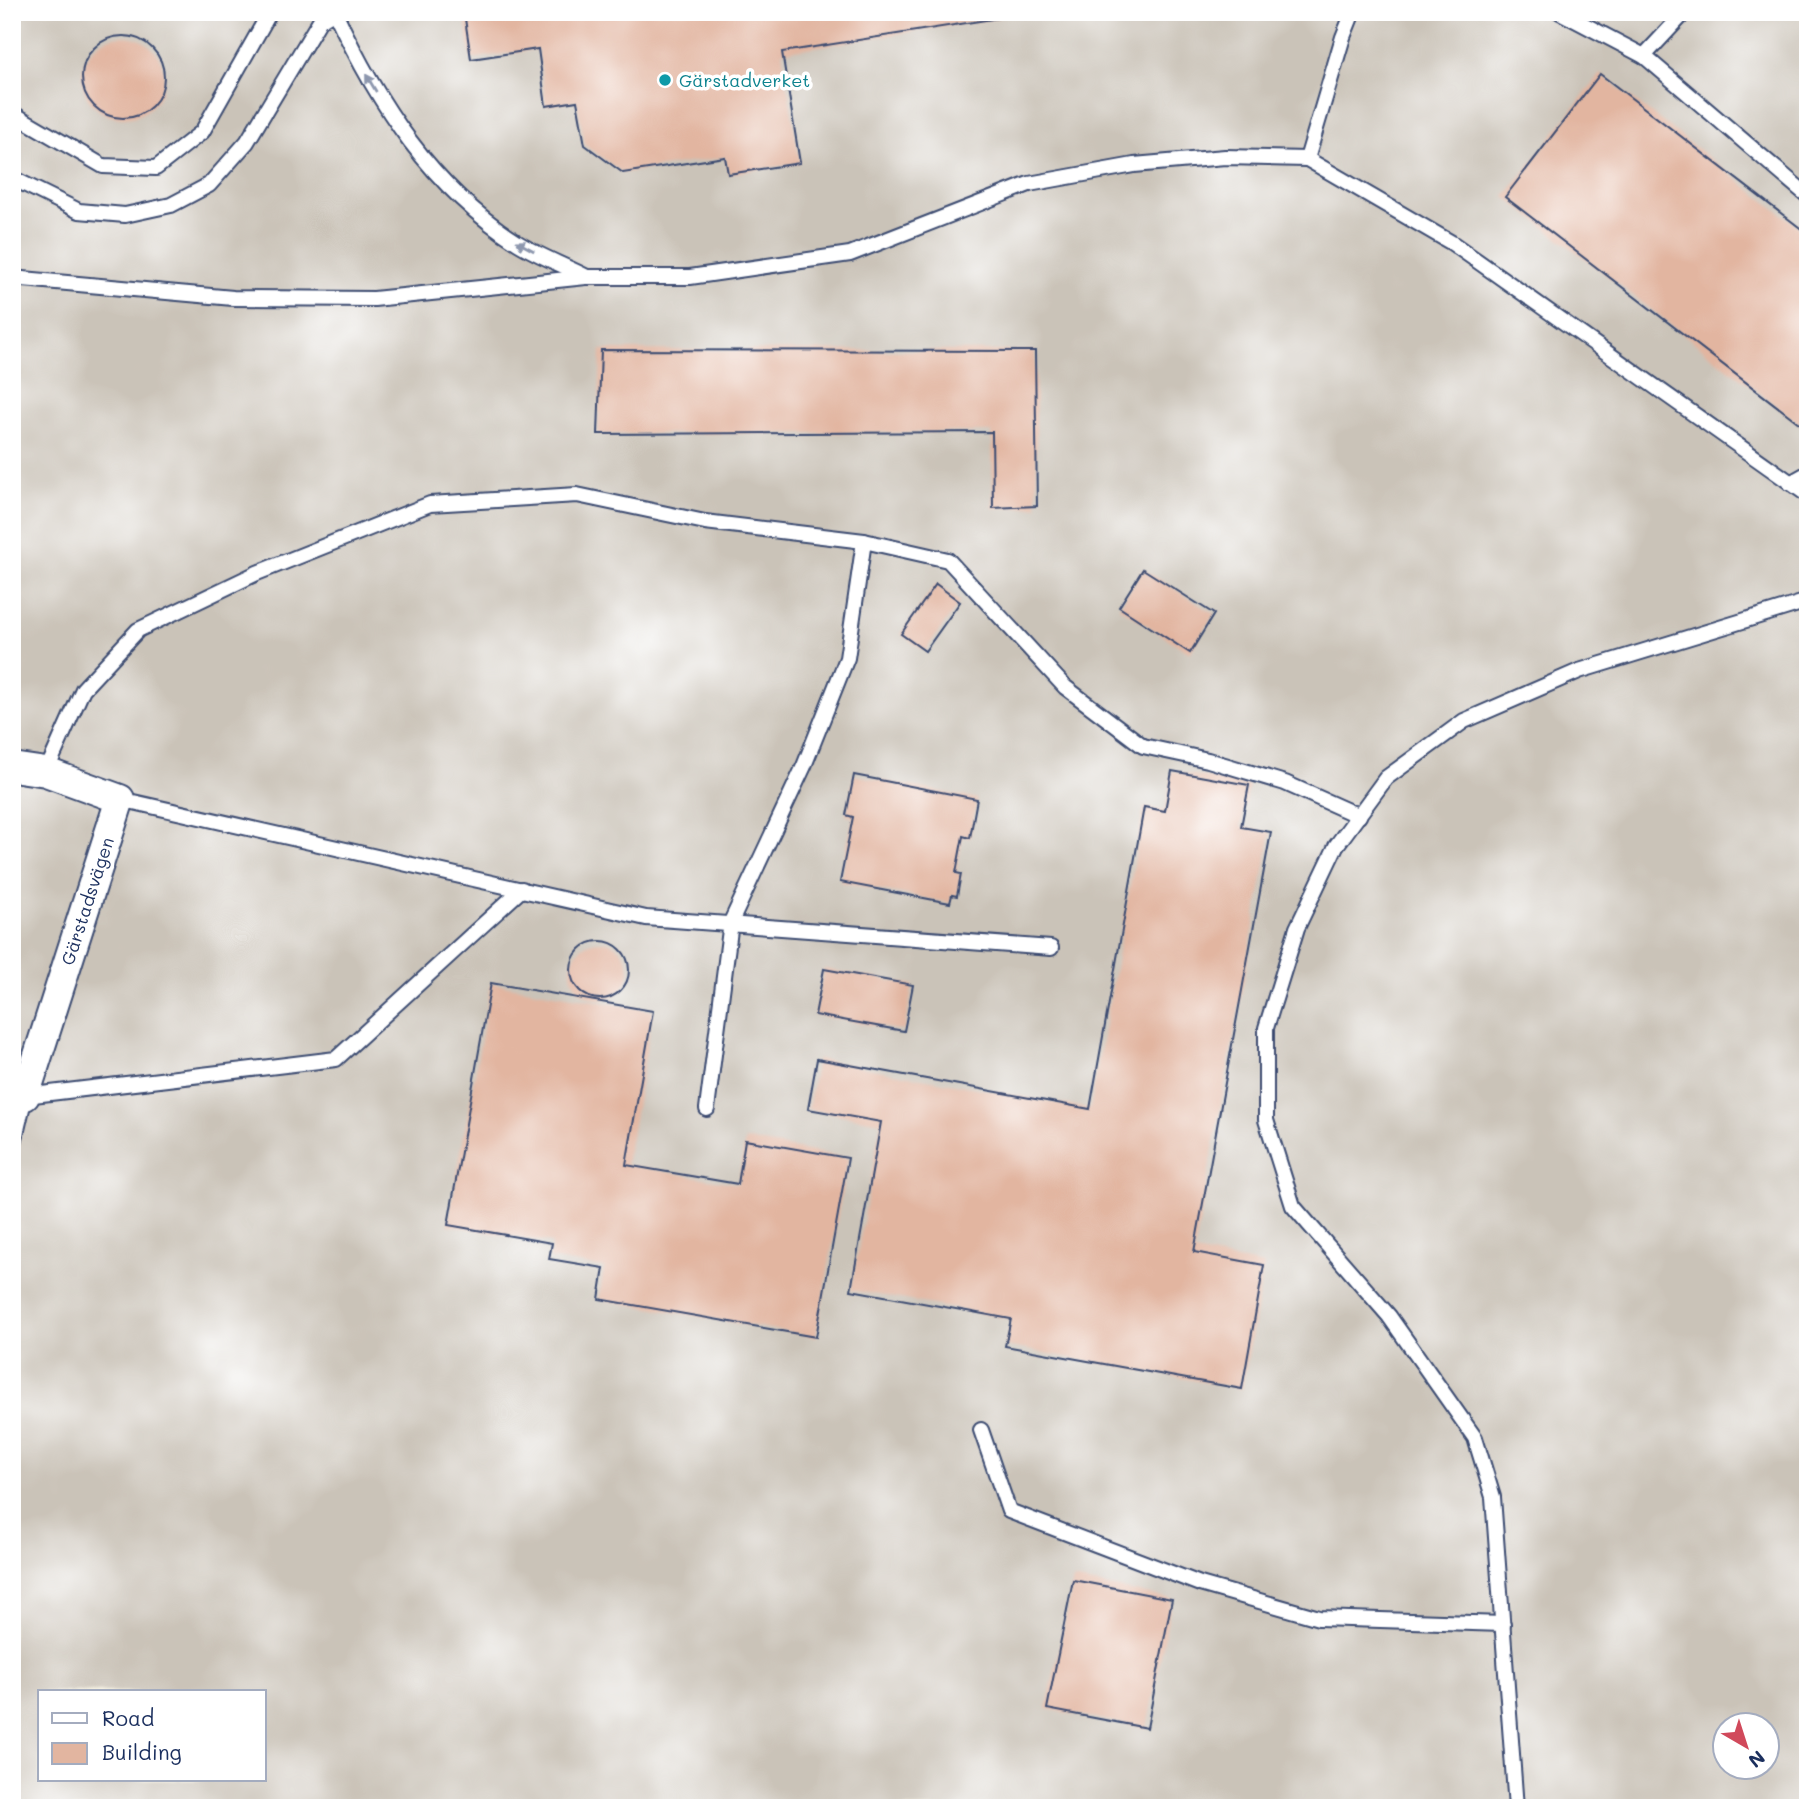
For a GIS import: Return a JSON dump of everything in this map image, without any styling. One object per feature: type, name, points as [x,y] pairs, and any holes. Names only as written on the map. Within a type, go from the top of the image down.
[{"type":"street","points":[[12,767],[46,772],[120,799]]},
{"type":"street","name":"Gärstadsvägen","points":[[19,1092],[120,799]]},
{"type":"lane","points":[[12,113],[103,166],[156,168],[202,132],[270,12]]},
{"type":"lane","points":[[12,178],[79,211],[125,215],[171,205],[209,185],[247,142],[320,20],[334,12],[357,61],[389,112],[436,176],[518,243],[586,277]]},
{"type":"lane","points":[[1307,159],[1353,12]]},
{"type":"lane","points":[[1560,12],[1644,56],[1808,195]]},
{"type":"lane","points":[[1644,56],[1685,12]]},
{"type":"lane","points":[[12,278],[233,298],[374,299],[586,277],[690,277],[850,254],[1029,184],[1134,165],[1225,157],[1307,159],[1452,243],[1808,495]]},
{"type":"lane","points":[[1790,483],[1808,473]]},
{"type":"lane","points":[[46,772],[83,689],[138,630],[257,573],[430,503],[577,495],[705,522],[864,541],[948,560],[1065,687],[1143,746],[1208,760],[1285,783],[1359,816]]},
{"type":"lane","points":[[708,1108],[731,922],[804,766],[847,658],[864,541]]},
{"type":"lane","points":[[1516,1808],[1493,1497],[1475,1438],[1389,1317],[1293,1206],[1266,1120],[1266,1028],[1297,928],[1336,846],[1386,778],[1464,721],[1579,671],[1808,601]]},
{"type":"lane","points":[[120,799],[646,918],[731,922],[1051,948]]},
{"type":"lane","points":[[12,1152],[19,1092],[336,1059],[522,890]]},
{"type":"lane","points":[[981,1430],[1009,1511],[1200,1584],[1319,1618],[1503,1624]]},
{"type":"shaded area","points":[[12,12],[1808,12],[1808,1808],[12,1808]]},
{"type":"building","name":"Gärstadverket","points":[[464,12],[998,12],[999,18],[782,52],[800,163],[728,174],[725,157],[623,173],[585,145],[577,101],[546,106],[538,49],[471,59]]},
{"type":"building","points":[[123,36],[139,40],[152,48],[160,61],[164,77],[160,93],[152,106],[139,114],[123,118],[107,114],[94,106],[86,93],[82,77],[86,61],[94,48],[107,40]]},
{"type":"building","points":[[1600,74],[1808,234],[1808,430],[1505,197]]},
{"type":"building","points":[[601,350],[1035,351],[1037,506],[993,508],[992,432],[598,434]]},
{"type":"building","points":[[1143,569],[1214,614],[1190,653],[1119,607]]},
{"type":"building","points":[[936,584],[960,602],[925,651],[901,634]]},
{"type":"building","points":[[1172,771],[1249,785],[1241,827],[1271,832],[1194,1252],[1264,1265],[1242,1389],[1005,1346],[1011,1319],[851,1290],[881,1122],[808,1109],[817,1059],[1090,1109],[1144,807],[1165,811]]},
{"type":"building","points":[[854,775],[977,799],[970,838],[963,836],[956,873],[961,874],[957,896],[952,895],[950,903],[840,882],[853,817],[846,815]]},
{"type":"building","points":[[600,941],[611,943],[624,954],[629,970],[627,981],[616,994],[600,999],[589,997],[576,986],[571,970],[573,959],[584,946]]},
{"type":"building","points":[[824,969],[913,985],[904,1031],[815,1015]]},
{"type":"building","points":[[491,983],[653,1011],[626,1165],[738,1184],[745,1140],[848,1158],[816,1337],[599,1299],[604,1268],[549,1259],[552,1243],[448,1225]]},
{"type":"building","points":[[1073,1580],[1172,1599],[1147,1728],[1047,1709]]},
{"type":"place","name":"Gärstadverket","points":[[665,80]]}]
